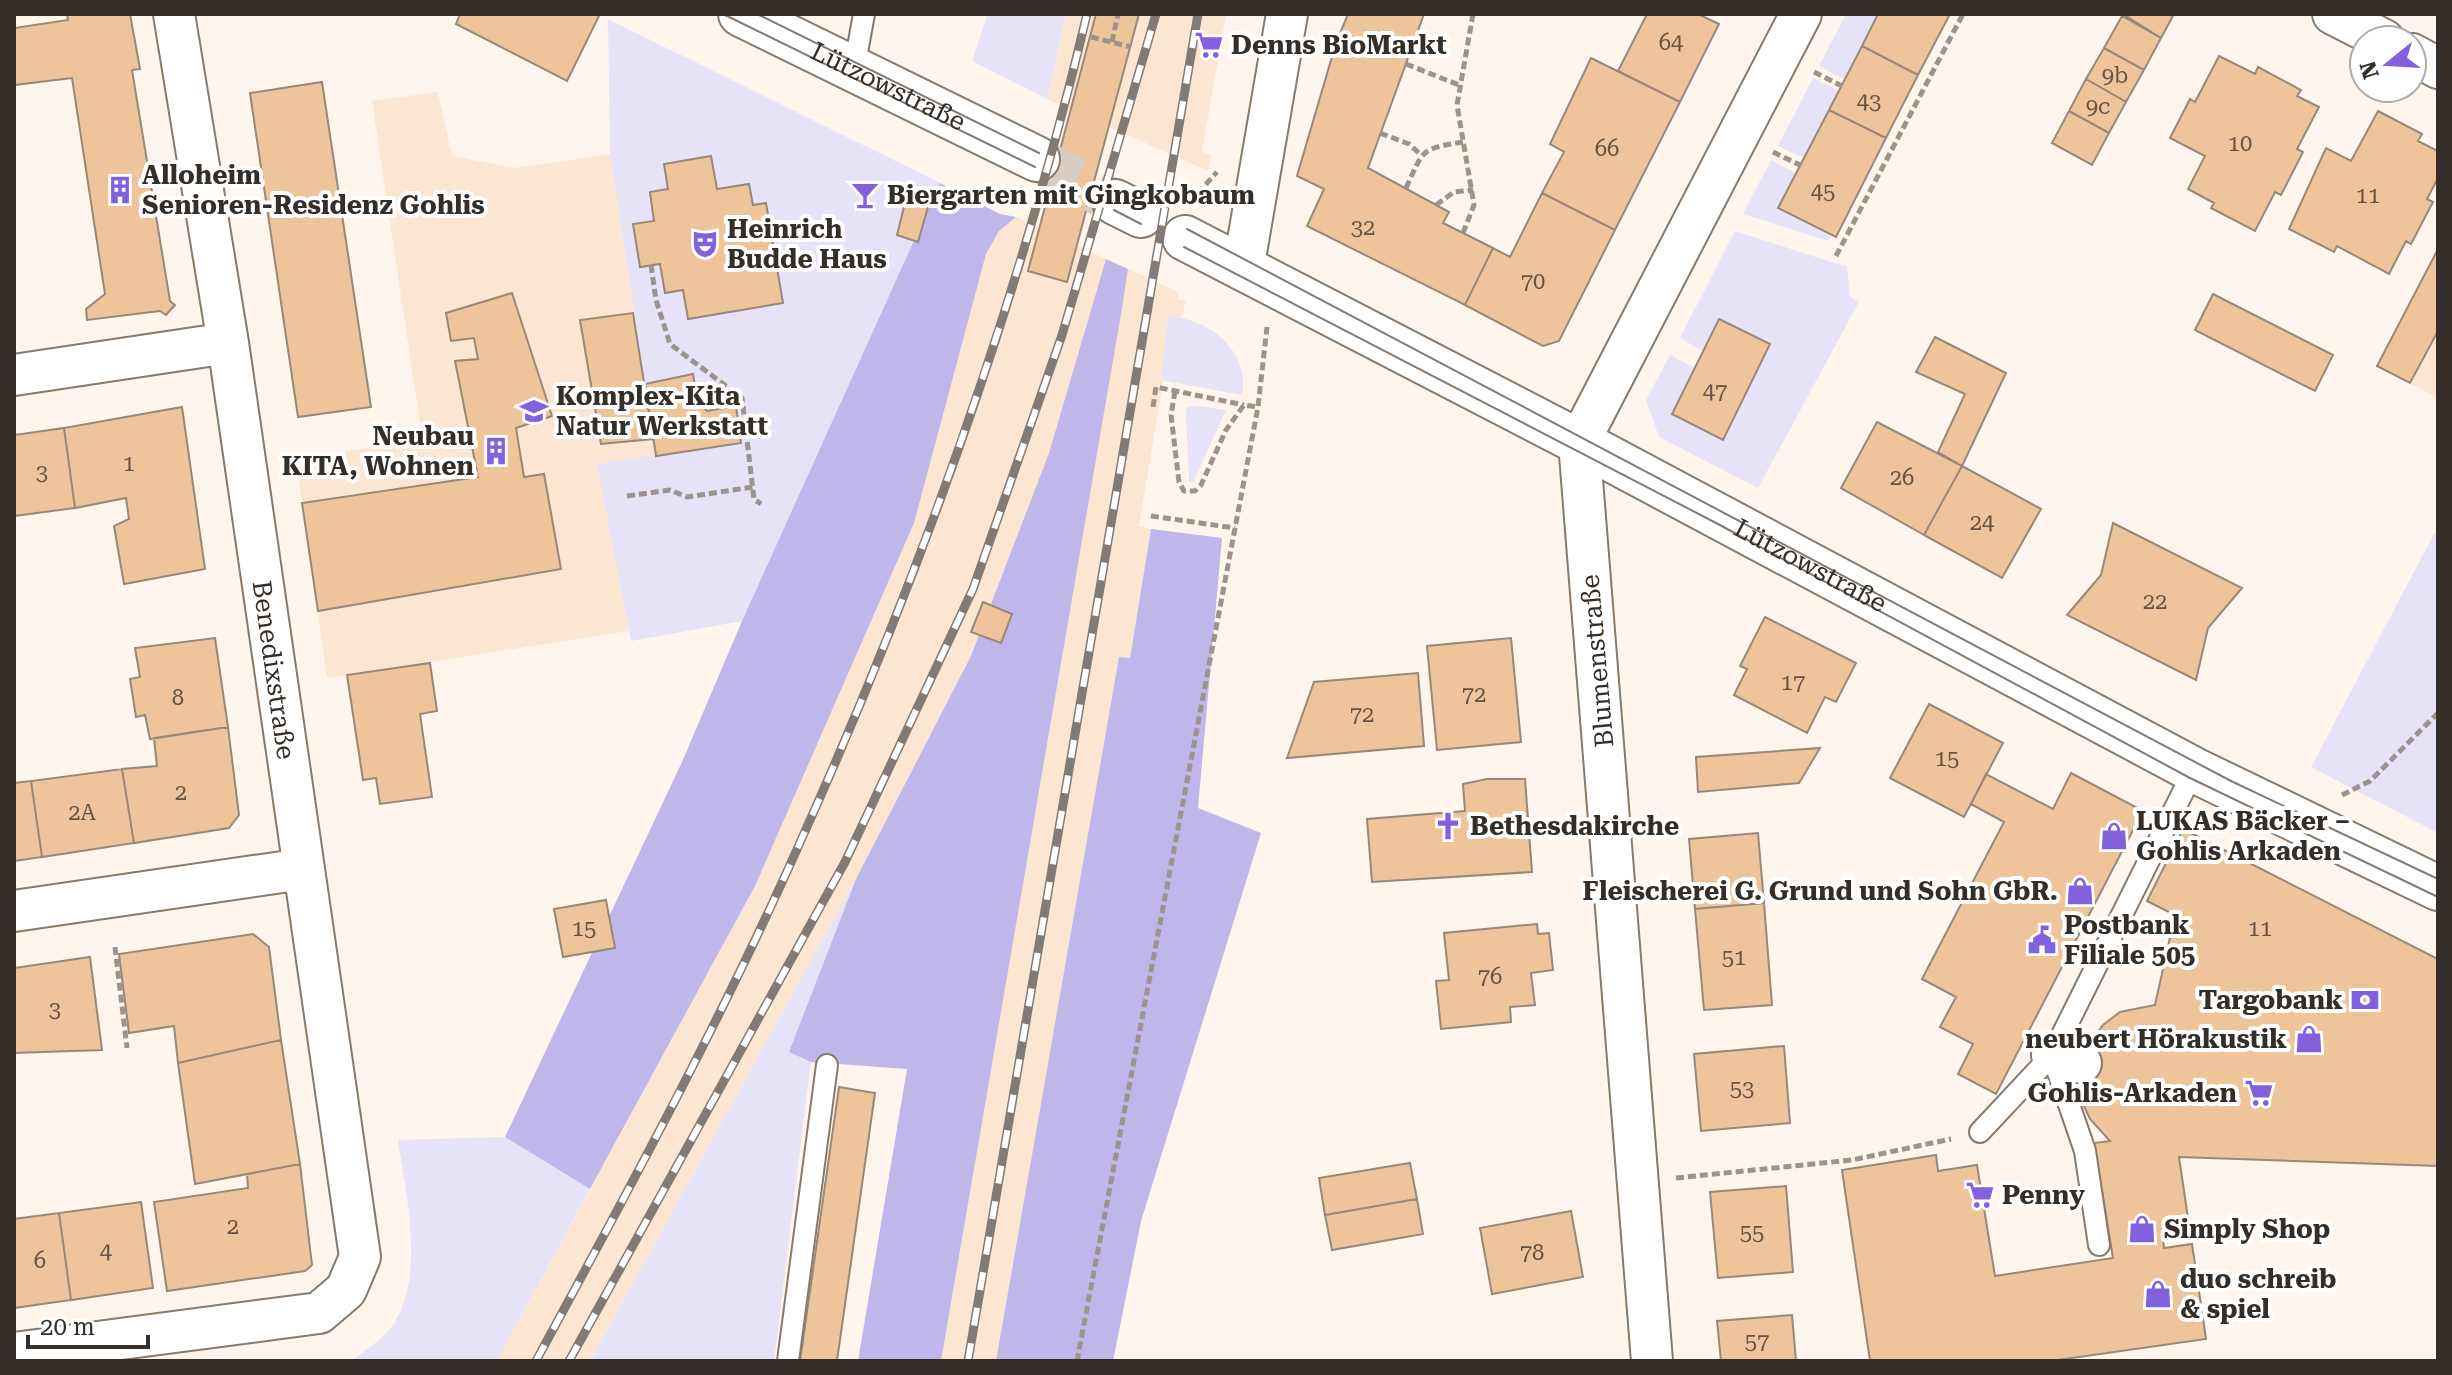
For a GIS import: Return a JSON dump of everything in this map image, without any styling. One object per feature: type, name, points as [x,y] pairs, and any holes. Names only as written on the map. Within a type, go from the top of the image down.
[{"type":"main road","name":"Lützowstraße","points":[[741,14],[1037,159]]},
{"type":"main road","name":"Lützowstraße","points":[[1185,238],[1579,442],[2194,770],[2438,888]]},
{"type":"street","name":"Benedixstraße","points":[[14,1353],[319,1313],[346,1290],[360,1257],[228,343],[174,14]]},
{"type":"street","points":[[1258,277],[1287,14]]},
{"type":"street","points":[[1579,442],[1801,14]]},
{"type":"street","points":[[2333,14],[2353,24]]},
{"type":"street","points":[[14,375],[228,343]]},
{"type":"street","name":"Blumenstraße","points":[[1579,442],[1652,1361]]},
{"type":"street","points":[[14,911],[303,869]]},
{"type":"lane","points":[[854,69],[864,14]]},
{"type":"lane","points":[[1980,1132],[2066,1059],[2194,770]]},
{"type":"lane","points":[[2066,1059],[2085,1151],[2099,1245]]},
{"type":"lane","points":[[788,1361],[827,1065]]},
{"type":"path","points":[[1112,42],[1118,14]]},
{"type":"path","points":[[1463,233],[1474,205],[1457,105],[1473,14]]},
{"type":"path","points":[[1836,256],[1963,14]]},
{"type":"path","points":[[1091,37],[1131,47]]},
{"type":"path","points":[[1406,64],[1459,85]]},
{"type":"path","points":[[1809,70],[1842,86]]},
{"type":"path","points":[[1380,133],[1409,144],[1421,155]]},
{"type":"path","points":[[1406,188],[1421,155],[1429,148],[1463,142]]},
{"type":"path","points":[[1768,150],[1800,165]]},
{"type":"path","points":[[1436,205],[1454,192],[1473,190]]},
{"type":"path","points":[[651,265],[656,300],[670,344],[742,398],[754,499],[761,504]]},
{"type":"path","points":[[1077,1361],[1258,407],[1258,277]]},
{"type":"path","points":[[1153,407],[1156,387],[1258,407]]},
{"type":"path","points":[[1175,391],[1171,415],[1179,482],[1184,491],[1195,491],[1201,485],[1226,430],[1244,405]]},
{"type":"path","points":[[627,496],[670,490],[687,497],[753,487]]},
{"type":"path","points":[[1151,516],[1235,528]]},
{"type":"path","points":[[2339,796],[2370,781],[2438,713]]},
{"type":"path","points":[[115,947],[127,1048]]},
{"type":"path","points":[[1667,1179],[1852,1160],[1980,1132]]},
{"type":"shaded area","points":[[988,14],[1066,14],[1047,99],[972,61]]},
{"type":"shaded area","points":[[1066,14],[1226,14],[1202,152],[1211,154],[1208,171],[1047,99]]},
{"type":"shaded area","points":[[1846,14],[1878,14],[1844,79],[1819,66]]},
{"type":"shaded area","points":[[608,19],[940,183],[742,621],[631,641],[597,464],[656,455],[610,154]]},
{"type":"shaded area","points":[[1813,78],[1839,91],[1804,158],[1778,146]]},
{"type":"shaded area","name":"Komplex-Kita Natur Werkstatt","points":[[438,92],[452,156],[517,168],[610,154],[656,456],[598,464],[629,631],[327,678],[296,460],[422,438],[372,101]]},
{"type":"shaded area","points":[[1771,160],[1796,173],[1832,234],[1829,241],[1743,214]]},
{"type":"shaded area","points":[[940,183],[1000,214],[1016,217],[999,231],[986,254],[914,523],[755,886],[590,1189],[505,1137],[682,762],[742,621]]},
{"type":"shaded area","points":[[1016,217],[1106,259],[1049,453],[971,656],[856,879],[590,1361],[497,1361],[755,886],[914,523],[986,253],[999,231]]},
{"type":"shaded area","points":[[1735,231],[1847,267],[1850,297],[1859,302],[1758,488],[1659,437],[1646,400],[1670,355],[1695,368],[1672,414],[1723,439],[1770,344],[1719,319],[1703,351],[1680,338]]},
{"type":"shaded area","points":[[2438,249],[2438,398],[2377,366]]},
{"type":"shaded area","points":[[1106,259],[1128,269],[941,1361],[858,1361],[907,1069],[811,1062],[789,1052],[856,879],[971,656],[1049,453]]},
{"type":"shaded area","points":[[1128,269],[1178,292],[1177,299],[1186,301],[1163,382],[1139,526],[1151,529],[1130,658],[1119,657],[996,1361],[941,1361]]},
{"type":"shaded area","points":[[1168,317],[1199,324],[1224,341],[1240,365],[1242,395],[1161,380]]},
{"type":"shaded area","points":[[1187,407],[1226,410],[1194,481],[1189,482]]},
{"type":"shaded area","points":[[1151,529],[1222,538],[1198,808],[1261,833],[1141,1221],[1113,1361],[996,1361],[1119,657],[1130,658]]},
{"type":"shaded area","points":[[2434,534],[2438,535],[2438,833],[2311,767]]},
{"type":"shaded area","points":[[856,879],[789,1052],[811,1062],[774,1361],[590,1361]]},
{"type":"shaded area","points":[[505,1137],[590,1189],[497,1361],[351,1361],[390,1329],[408,1287],[411,1237],[398,1140]]},
{"type":"building","name":"Alloheim Senioren-Residenz Gohlis","points":[[67,14],[130,14],[140,69],[132,70],[170,301],[175,305],[166,315],[160,311],[87,320],[86,309],[105,294],[72,78],[14,85],[14,28],[68,20]]},
{"type":"building","points":[[460,14],[600,14],[567,81],[456,24]]},
{"type":"building","points":[[1096,14],[1139,14],[1067,282],[1028,271]]},
{"type":"building","points":[[1348,14],[1424,14],[1368,168],[1449,212],[1443,223],[1493,248],[1465,305],[1307,226],[1324,189],[1297,176],[1336,43]]},
{"type":"building","points":[[1647,14],[1698,14],[1719,24],[1680,102],[1618,71]]},
{"type":"building","points":[[1878,14],[1950,14],[1918,75],[1862,46]]},
{"type":"building","points":[[2123,14],[2174,14],[2161,38]]},
{"type":"building","points":[[2122,16],[2161,38],[2144,70],[2104,48]]},
{"type":"building","points":[[1862,46],[1918,75],[1886,138],[1829,110]]},
{"type":"building","points":[[2104,48],[2144,70],[2126,102],[2086,79]]},
{"type":"building","points":[[2219,56],[2255,74],[2258,67],[2301,90],[2297,96],[2319,107],[2297,149],[2303,152],[2281,195],[2275,192],[2255,231],[2211,208],[2214,203],[2188,189],[2205,156],[2170,138],[2190,99],[2195,102]]},
{"type":"building","points":[[1591,58],[1680,102],[1615,230],[1542,193],[1564,152],[1550,144]]},
{"type":"building","points":[[2086,79],[2126,102],[2109,133],[2069,111]]},
{"type":"building","points":[[322,82],[371,407],[298,417],[250,93]]},
{"type":"building","points":[[1829,110],[1886,138],[1836,237],[1778,208]]},
{"type":"building","points":[[2069,111],[2109,133],[2092,165],[2052,143]]},
{"type":"building","points":[[2378,111],[2422,134],[2418,141],[2438,151],[2438,178],[2427,199],[2433,202],[2411,244],[2406,241],[2389,274],[2337,246],[2334,252],[2289,229],[2326,148],[2351,161]]},
{"type":"building","name":"Heinrich Budde Haus","points":[[711,156],[717,189],[749,184],[753,205],[766,203],[783,303],[688,319],[683,290],[665,293],[660,264],[640,267],[633,224],[654,221],[650,192],[668,189],[664,164]]},
{"type":"building","points":[[900,187],[932,193],[918,242],[897,235],[906,199],[898,197]]},
{"type":"building","points":[[1542,193],[1615,230],[1559,341],[1543,346],[1465,305],[1493,248],[1510,257]]},
{"type":"building","points":[[2438,249],[2438,331],[2410,383],[2377,366]]},
{"type":"building","name":"Neubau KITA, Wohnen","points":[[512,293],[552,416],[516,428],[524,477],[544,474],[561,569],[318,611],[302,503],[478,477],[455,361],[478,359],[474,338],[451,341],[446,313]]},
{"type":"building","points":[[2213,294],[2333,355],[2315,391],[2195,330]]},
{"type":"building","points":[[633,313],[653,439],[601,444],[580,320]]},
{"type":"building","points":[[1719,319],[1770,344],[1723,440],[1672,414]]},
{"type":"building","points":[[1935,337],[2006,373],[1962,466],[1938,452],[1965,394],[1916,372]]},
{"type":"building","points":[[693,374],[697,401],[707,411],[736,406],[741,443],[656,456],[645,384]]},
{"type":"building","points":[[182,407],[205,569],[124,584],[114,526],[129,519],[126,498],[75,508],[64,428]]},
{"type":"building","points":[[1877,422],[1962,466],[1924,535],[1841,488]]},
{"type":"building","points":[[64,428],[75,508],[14,516],[14,435]]},
{"type":"building","points":[[1962,466],[2041,509],[2002,578],[1924,535]]},
{"type":"building","points":[[2113,523],[2242,588],[2208,628],[2196,680],[2067,615],[2101,575]]},
{"type":"building","points":[[983,602],[1012,614],[1001,643],[971,632]]},
{"type":"building","points":[[1765,617],[1856,663],[1836,702],[1825,697],[1807,733],[1734,695],[1747,669],[1740,666]]},
{"type":"building","points":[[215,638],[228,727],[150,739],[145,715],[136,717],[130,679],[140,677],[135,648]]},
{"type":"building","points":[[1511,638],[1521,742],[1437,750],[1427,646]]},
{"type":"building","points":[[430,663],[437,711],[420,714],[432,797],[380,804],[376,778],[363,780],[347,675]]},
{"type":"building","points":[[1418,673],[1424,746],[1287,758],[1314,682]]},
{"type":"building","points":[[1929,704],[2003,743],[1964,817],[1890,778]]},
{"type":"building","points":[[228,727],[239,815],[229,828],[134,843],[122,769],[157,766],[154,738]]},
{"type":"building","points":[[1820,748],[1799,783],[1698,792],[1696,757]]},
{"type":"building","points":[[122,769],[134,843],[42,857],[31,781]]},
{"type":"building","name":"Gohlis-Arkaden","points":[[2071,773],[2143,811],[1996,1094],[1958,1074],[1973,1044],[1940,1027],[1956,997],[1922,979],[2004,822],[1971,804],[1986,774],[2053,809]]},
{"type":"building","name":"Bethesdakirche","points":[[1487,779],[1525,779],[1532,872],[1372,882],[1367,819],[1465,811],[1463,784]]},
{"type":"building","points":[[31,781],[42,857],[14,861],[14,783]]},
{"type":"building","name":"Gohlis-Arkaden","points":[[2183,829],[2438,959],[2438,1166],[2179,1157],[2189,1225],[2162,1229],[2164,1248],[2192,1244],[2206,1339],[2051,1361],[1870,1361],[1842,1170],[1936,1155],[1938,1171],[1977,1165],[1995,1276],[2113,1258],[2094,1143],[2110,1141],[2090,1119],[2081,1100],[2079,1074],[2084,1052],[2103,1025],[2120,1012],[2155,1005],[2175,915],[2147,901]]},
{"type":"building","points":[[1758,833],[1764,903],[1695,909],[1689,839]]},
{"type":"building","points":[[606,900],[615,948],[563,957],[554,909]]},
{"type":"building","points":[[1764,903],[1772,1005],[1704,1010],[1695,909]]},
{"type":"building","points":[[1537,924],[1538,934],[1549,933],[1553,970],[1531,973],[1535,1005],[1510,1007],[1511,1022],[1441,1029],[1436,981],[1449,980],[1444,933]]},
{"type":"building","points":[[253,934],[269,947],[281,1040],[178,1063],[174,1026],[129,1033],[119,954]]},
{"type":"building","points":[[90,957],[102,1050],[14,1053],[14,968]]},
{"type":"building","points":[[281,1040],[300,1164],[195,1184],[178,1063]]},
{"type":"building","points":[[1784,1046],[1790,1123],[1701,1131],[1694,1054]]},
{"type":"building","points":[[839,1087],[875,1093],[837,1361],[800,1361]]},
{"type":"building","points":[[1410,1163],[1417,1199],[1325,1215],[1319,1178]]},
{"type":"building","points":[[300,1164],[312,1265],[305,1271],[167,1291],[154,1202],[248,1188],[247,1174]]},
{"type":"building","points":[[1786,1186],[1793,1272],[1718,1278],[1710,1192]]},
{"type":"building","points":[[1417,1199],[1423,1234],[1332,1250],[1325,1215]]},
{"type":"building","points":[[141,1202],[153,1288],[71,1300],[59,1213]]},
{"type":"building","points":[[1571,1211],[1583,1277],[1492,1294],[1480,1228]]},
{"type":"building","points":[[59,1213],[71,1300],[14,1308],[14,1219]]},
{"type":"building","points":[[1792,1315],[1796,1361],[1721,1361],[1717,1321]]},
{"type":"tunnel","points":[[1037,159],[1115,202]]},
{"type":"tram line","points":[[723,14],[1035,167]]},
{"type":"tram line","points":[[757,14],[1039,153]]},
{"type":"tram line","points":[[1118,194],[1143,206]]},
{"type":"tram line","points":[[1114,210],[1141,224]]},
{"type":"tram line","points":[[1187,229],[2231,781],[2438,879]]},
{"type":"tram line","points":[[1184,247],[1718,524],[2190,778],[2438,897]]},
{"type":"railway","points":[[536,1361],[740,971],[802,838],[887,638],[927,536],[999,329],[1061,119],[1087,14]]},
{"type":"railway","points":[[569,1361],[845,862],[973,589],[1062,335],[1156,14]]},
{"type":"railway","points":[[968,1361],[1198,14]]},
{"type":"place","name":"Denns BioMarkt","points":[[1209,45]]},
{"type":"place","name":"Alloheim Senioren-Residenz Gohlis","points":[[120,190]]},
{"type":"place","name":"Biergarten mit Gingkobaum","points":[[865,195]]},
{"type":"place","name":"Heinrich Budde Haus","points":[[705,244]]},
{"type":"place","name":"Komplex-Kita Natur Werkstatt","points":[[534,411]]},
{"type":"place","name":"Neubau KITA, Wohnen","points":[[496,451]]},
{"type":"place","name":"Bethesdakirche","points":[[1448,826]]},
{"type":"place","name":"LUKAS Bäcker – Gohlis Arkaden","points":[[2114,836]]},
{"type":"place","name":"Fleischerei G. Grund und Sohn GbR.","points":[[2080,891]]},
{"type":"place","name":"Postbank Filiale 505","points":[[2042,940]]},
{"type":"place","name":"Targobank","points":[[2365,1000]]},
{"type":"place","name":"neubert Hörakustik","points":[[2309,1039]]},
{"type":"place","name":"Gohlis-Arkaden","points":[[2259,1093]]},
{"type":"place","name":"Penny","points":[[1980,1195]]},
{"type":"place","name":"Simply Shop","points":[[2142,1229]]},
{"type":"place","name":"duo schreib & spiel","points":[[2158,1294]]}]
